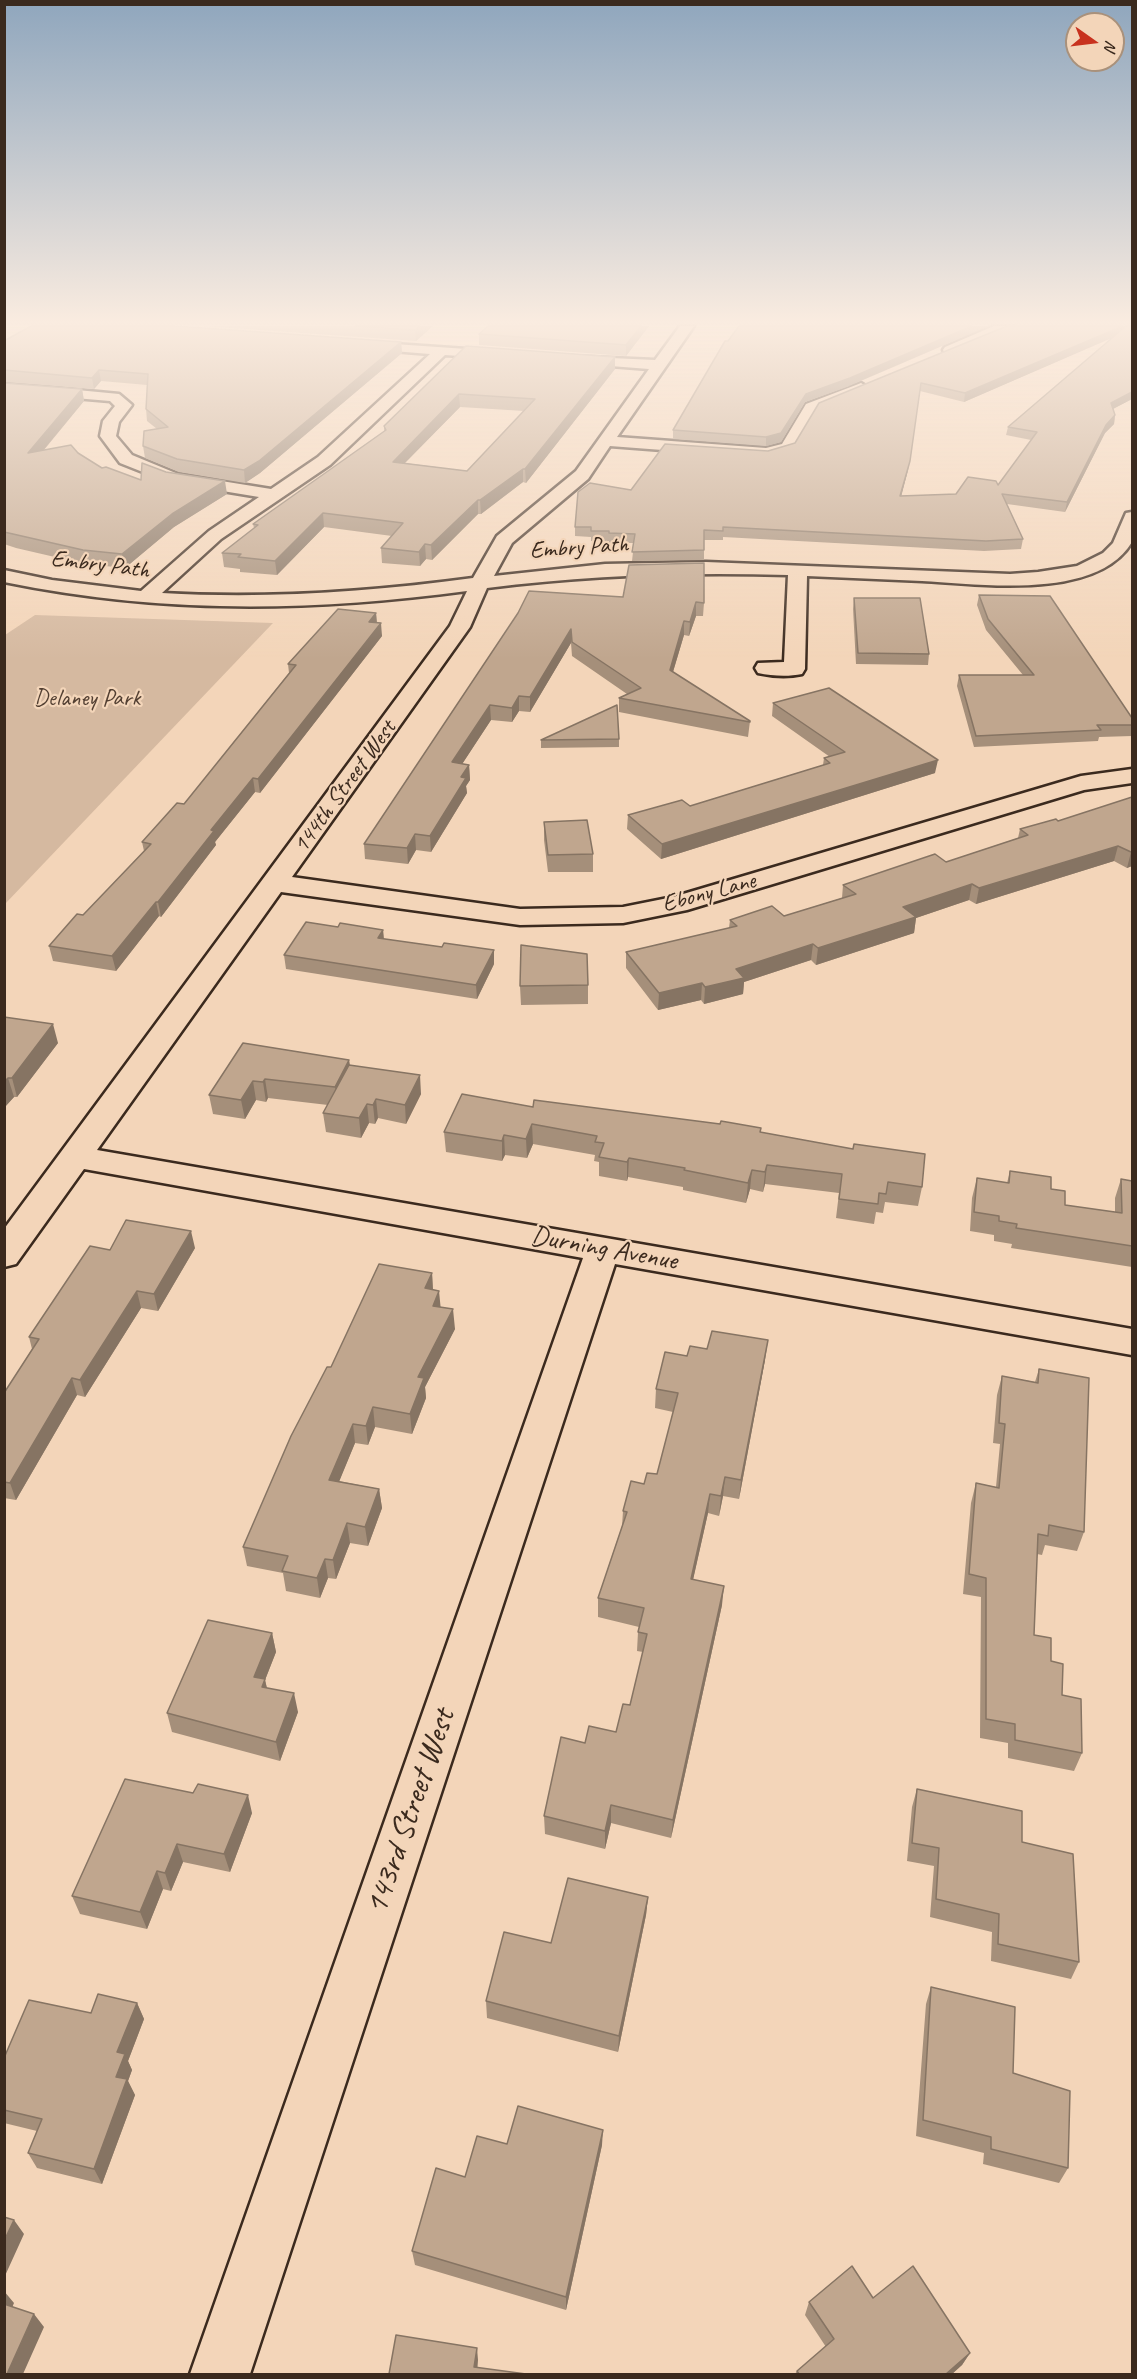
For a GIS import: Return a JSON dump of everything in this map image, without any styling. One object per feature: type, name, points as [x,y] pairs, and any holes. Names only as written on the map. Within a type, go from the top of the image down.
[{"type":"street","points":[[109,437],[126,459],[174,478],[276,495]]},
{"type":"street","points":[[146,597],[215,535],[324,460],[349,437]]},
{"type":"street","name":"144th Street West","points":[[4,1255],[460,627],[480,583],[504,540],[582,476],[608,437]]},
{"type":"street","points":[[605,441],[767,453],[788,447],[794,437]]},
{"type":"street","name":"Embry Path","points":[[4,576],[35,583],[146,597],[236,601],[397,594],[547,574],[633,569],[798,571],[1010,580],[1058,576],[1096,566],[1120,547],[1132,517]]},
{"type":"street","points":[[766,668],[794,669],[798,571]]},
{"type":"street","name":"Ebony Lane","points":[[274,884],[520,917],[623,915],[678,904],[1081,783],[1132,776]]},
{"type":"street","name":"Durning Avenue","points":[[76,1157],[1132,1342]]},
{"type":"street","name":"143rd Street West","points":[[220,2374],[603,1249]]},
{"type":"green space","name":"Delaney Park","points":[[35,615],[273,623],[5,904],[5,635]]},
{"type":"building","points":[[4,437],[41,437],[28,453],[71,445],[78,453],[102,468],[106,467],[141,480],[142,463],[166,472],[225,481],[172,514],[122,554],[83,550],[4,532]]},
{"type":"building","points":[[144,437],[288,437],[259,461],[244,470],[177,459],[143,446]]},
{"type":"building","points":[[376,437],[417,437],[393,462],[467,471],[499,437],[551,437],[525,469],[478,500],[431,545],[425,544],[419,552],[381,548],[403,523],[323,513],[275,561],[238,557],[241,554],[222,553],[258,525],[253,524]]},
{"type":"building","points":[[799,437],[913,437],[910,461],[900,496],[956,494],[968,477],[996,481],[998,485],[1033,437],[1100,437],[1067,502],[1002,494],[1023,539],[986,541],[723,527],[723,531],[704,530],[704,550],[632,552],[635,534],[591,531],[591,527],[575,527],[578,492],[590,483],[631,490],[665,444],[768,451],[795,443]]},
{"type":"building","points":[[704,563],[704,603],[696,602],[690,622],[684,621],[670,670],[750,722],[619,698],[641,688],[572,642],[571,629],[530,697],[519,696],[512,708],[490,705],[452,762],[469,765],[461,777],[466,778],[430,836],[415,834],[407,848],[364,844],[518,613],[529,591],[623,597],[629,565]]},
{"type":"building","points":[[979,595],[1050,596],[1132,718],[1132,725],[1097,725],[1101,730],[976,736],[959,675],[1034,675],[988,619]]},
{"type":"building","points":[[854,598],[920,598],[929,654],[858,653]]},
{"type":"building","points":[[338,609],[376,613],[369,622],[381,623],[258,779],[253,778],[158,902],[112,956],[49,946],[77,914],[83,915],[151,844],[142,842],[177,803],[184,804],[296,665],[288,664]]},
{"type":"building","points":[[829,688],[938,760],[662,844],[628,815],[682,800],[690,806],[830,763],[824,758],[845,752],[773,703]]},
{"type":"building","points":[[617,705],[619,739],[541,740]]},
{"type":"building","points":[[1132,797],[1132,852],[1118,846],[979,888],[972,884],[903,907],[916,917],[818,948],[813,944],[736,969],[744,978],[705,987],[702,983],[659,993],[626,952],[737,926],[730,920],[772,906],[784,916],[856,894],[843,885],[935,854],[946,862],[1028,835],[1020,829],[1056,819],[1058,821]]},
{"type":"building","points":[[587,820],[593,854],[548,855],[544,822]]},
{"type":"building","points":[[306,922],[338,927],[340,923],[383,930],[378,938],[442,947],[444,943],[494,950],[476,985],[284,955]]},
{"type":"building","points":[[521,945],[587,954],[588,985],[520,986]]},
{"type":"building","points":[[4,1017],[53,1024],[12,1078],[4,1082]]},
{"type":"building","points":[[243,1043],[349,1060],[335,1087],[265,1079],[263,1082],[253,1081],[241,1100],[209,1095]]},
{"type":"building","points":[[349,1065],[420,1075],[405,1105],[376,1099],[373,1105],[367,1104],[359,1118],[323,1113]]},
{"type":"building","points":[[462,1094],[533,1107],[534,1100],[720,1124],[721,1121],[761,1128],[760,1132],[853,1149],[854,1144],[925,1154],[922,1187],[888,1182],[886,1194],[879,1193],[878,1204],[839,1199],[842,1174],[767,1165],[765,1172],[752,1170],[748,1183],[629,1158],[627,1162],[599,1157],[604,1143],[595,1142],[597,1136],[532,1124],[526,1139],[504,1135],[502,1141],[444,1132]]},
{"type":"building","points":[[1010,1171],[1051,1177],[1051,1189],[1065,1191],[1065,1205],[1122,1213],[1121,1179],[1132,1181],[1132,1246],[1016,1228],[1017,1224],[999,1221],[999,1216],[974,1212],[977,1178],[1009,1183]]},
{"type":"building","points":[[126,1220],[191,1231],[154,1294],[137,1291],[80,1380],[72,1378],[10,1483],[4,1482],[4,1393],[39,1339],[29,1337],[90,1246],[110,1250]]},
{"type":"building","points":[[379,1264],[432,1273],[425,1288],[439,1291],[433,1306],[453,1309],[418,1377],[424,1378],[410,1414],[373,1407],[366,1426],[353,1424],[329,1480],[379,1489],[365,1527],[347,1523],[333,1560],[325,1559],[317,1578],[282,1571],[288,1556],[243,1547],[291,1436],[327,1367],[331,1367]]},
{"type":"building","points":[[712,1331],[768,1340],[741,1480],[725,1477],[721,1496],[710,1494],[691,1579],[724,1586],[673,1820],[611,1805],[605,1831],[544,1816],[561,1737],[585,1743],[589,1726],[616,1732],[623,1704],[630,1705],[647,1634],[638,1632],[644,1608],[598,1598],[627,1512],[623,1511],[631,1481],[644,1484],[647,1473],[657,1474],[678,1393],[656,1389],[665,1352],[687,1356],[690,1346],[707,1349]]},
{"type":"building","points":[[1039,1369],[1089,1378],[1084,1532],[1049,1525],[1048,1536],[1038,1534],[1034,1635],[1051,1638],[1051,1661],[1063,1664],[1062,1695],[1081,1699],[1082,1753],[1015,1740],[1015,1724],[986,1719],[986,1578],[969,1574],[976,1483],[999,1488],[1005,1424],[999,1423],[1002,1376],[1038,1383]]},
{"type":"building","points":[[208,1620],[272,1633],[254,1677],[265,1679],[262,1687],[294,1693],[276,1742],[167,1713]]},
{"type":"building","points":[[125,1779],[193,1793],[198,1784],[248,1795],[224,1854],[177,1844],[165,1873],[157,1871],[140,1912],[72,1896]]},
{"type":"building","points":[[917,1789],[1022,1811],[1022,1842],[1073,1854],[1079,1962],[998,1944],[999,1914],[936,1899],[939,1848],[912,1843]]},
{"type":"building","points":[[568,1878],[648,1897],[619,2036],[486,2001],[504,1932],[551,1943]]},
{"type":"building","points":[[931,1987],[1015,2007],[1013,2073],[1070,2091],[1068,2168],[991,2149],[991,2137],[923,2120]]},
{"type":"building","points":[[98,1994],[137,2003],[117,2052],[125,2054],[116,2077],[127,2079],[94,2169],[28,2153],[42,2119],[4,2110],[4,2058],[29,2000],[91,2013]]},
{"type":"building","points":[[518,2106],[603,2130],[566,2297],[412,2251],[436,2168],[465,2177],[477,2136],[507,2144]]},
{"type":"building","points":[[4,2217],[14,2220],[4,2241]]},
{"type":"building","points":[[852,2266],[873,2298],[913,2266],[970,2353],[946,2374],[799,2374],[797,2371],[834,2339],[809,2302]]},
{"type":"building","points":[[4,2304],[34,2314],[7,2374],[4,2374]]},
{"type":"building","points":[[396,2335],[477,2348],[474,2367],[526,2374],[389,2374]]}]
